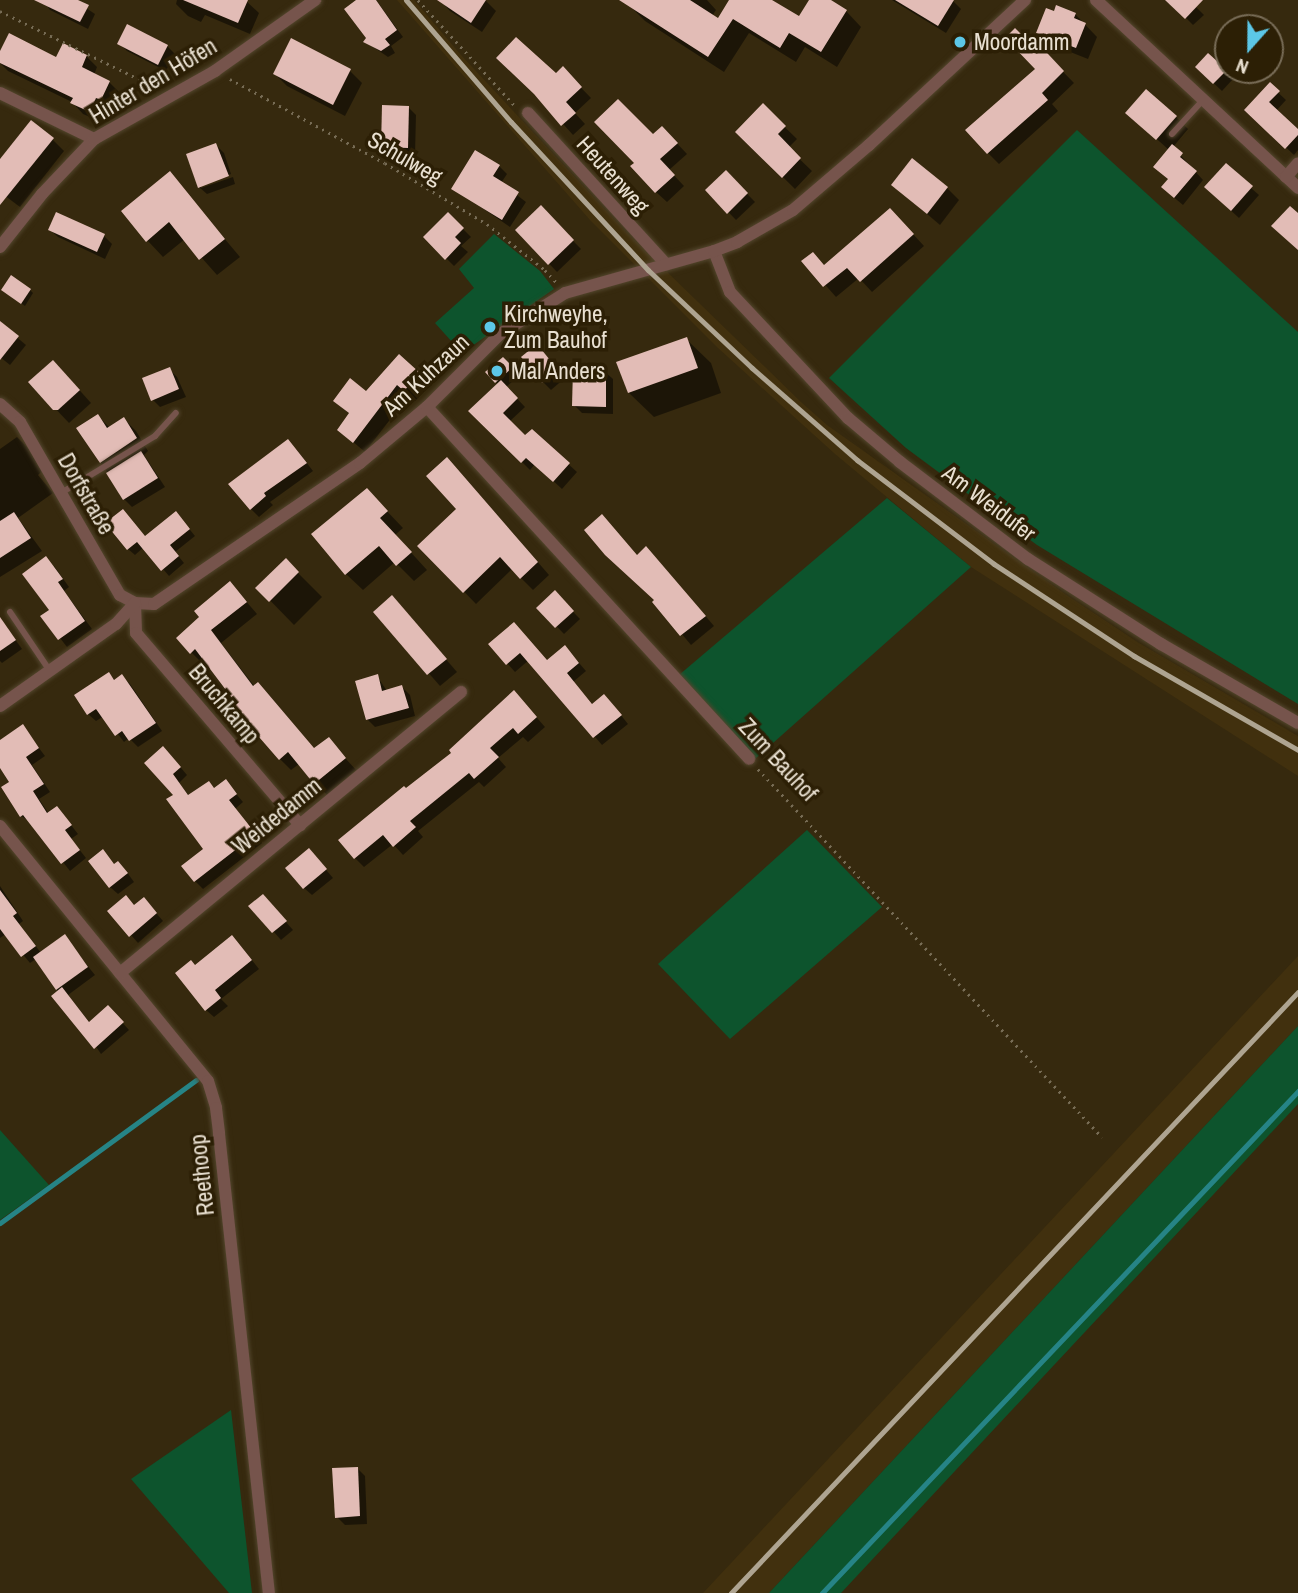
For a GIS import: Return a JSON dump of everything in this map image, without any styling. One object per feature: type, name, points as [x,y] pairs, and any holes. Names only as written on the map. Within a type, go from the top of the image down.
[{"type":"street","name":"Hinter den Höfen","points":[[0,247],[42,194],[94,139],[215,71],[315,0]]},
{"type":"street","name":"Am Kuhzaun","points":[[135,603],[154,604],[360,463],[427,407],[500,334],[565,293],[714,251],[737,242],[793,210],[869,145],[1025,0]]},
{"type":"street","points":[[1096,0],[1298,188]]},
{"type":"street","points":[[0,93],[94,139]]},
{"type":"street","name":"Heutenweg","points":[[528,113],[666,264]]},
{"type":"street","points":[[1286,177],[1298,163]]},
{"type":"street","name":"Am Weidufer","points":[[714,251],[730,292],[848,418],[900,462],[1028,559],[1161,644],[1298,723]]},
{"type":"street","name":"Dorfstraße","points":[[0,404],[20,422],[120,595],[135,603]]},
{"type":"street","name":"Zum Bauhof","points":[[427,407],[748,759]]},
{"type":"street","points":[[0,706],[116,624],[135,603]]},
{"type":"street","name":"Bruchkamp","points":[[135,603],[136,633],[300,825]]},
{"type":"street","name":"Weidedamm","points":[[120,973],[461,692]]},
{"type":"street","name":"Reethoop","points":[[0,826],[208,1081],[216,1108],[269,1593]]},
{"type":"lane","points":[[1172,134],[1203,100]]},
{"type":"lane","points":[[61,493],[155,436],[176,413]]},
{"type":"lane","points":[[10,612],[50,671]]},
{"type":"path","points":[[418,0],[518,109],[528,113]]},
{"type":"path","points":[[0,10],[173,96]]},
{"type":"path","name":"Schulweg","points":[[215,71],[385,163],[487,224],[545,270],[565,293]]},
{"type":"path","name":"Zum Bauhof","points":[[748,759],[1102,1138]]},
{"type":"shaded area","points":[[397,0],[414,0],[461,55],[626,232],[827,425],[1065,594],[1139,643],[1298,736],[1298,776],[971,567],[835,454],[718,348],[590,220]]},
{"type":"shaded area","points":[[1298,956],[1298,1026],[769,1593],[703,1593]]},
{"type":"green space","points":[[1077,130],[1298,332],[1298,704],[1037,545],[906,448],[829,378]]},
{"type":"green space","points":[[494,234],[540,271],[554,289],[462,353],[435,323],[474,288],[459,269]]},
{"type":"green space","points":[[887,498],[971,567],[755,759],[679,675]]},
{"type":"green space","points":[[807,830],[882,907],[730,1039],[658,964]]},
{"type":"green space","points":[[1298,1026],[1298,1104],[841,1593],[769,1593]]},
{"type":"green space","points":[[0,1130],[49,1185],[0,1220]]},
{"type":"green space","points":[[231,1410],[252,1593],[229,1593],[131,1479]]},
{"type":"building","points":[[34,0],[78,0],[89,5],[80,22]]},
{"type":"building","points":[[183,0],[248,0],[238,23]]},
{"type":"building","points":[[356,0],[376,0],[397,30],[385,39],[390,45],[381,51],[363,42],[366,38],[344,9]]},
{"type":"building","points":[[437,0],[486,0],[471,23]]},
{"type":"building","points":[[619,0],[690,0],[718,18],[729,0],[772,0],[799,16],[809,0],[831,0],[847,10],[821,52],[789,33],[780,48],[733,19],[708,57]]},
{"type":"building","points":[[895,0],[954,0],[938,26]]},
{"type":"building","points":[[1165,0],[1203,0],[1185,19]]},
{"type":"building","points":[[1056,5],[1076,13],[1074,18],[1086,23],[1076,48],[1036,33],[1046,8],[1054,11]]},
{"type":"building","points":[[127,24],[168,45],[158,65],[117,44]]},
{"type":"building","points":[[1015,28],[1032,45],[1034,39],[1064,71],[1042,93],[1048,100],[987,154],[965,130],[1035,69],[1005,38]]},
{"type":"building","points":[[9,33],[56,57],[63,43],[87,55],[82,67],[110,81],[101,100],[96,98],[90,112],[70,103],[73,98],[0,63],[0,51]]},
{"type":"building","points":[[516,37],[556,73],[563,66],[582,87],[566,102],[576,113],[561,126],[534,94],[496,58]]},
{"type":"building","points":[[291,38],[351,69],[333,105],[273,74]]},
{"type":"building","points":[[1208,53],[1214,58],[1214,83],[1213,84],[1195,67]]},
{"type":"building","points":[[1268,84],[1272,84],[1280,91],[1269,102],[1298,129],[1298,135],[1285,149],[1244,110]]},
{"type":"building","points":[[1146,89],[1177,116],[1156,140],[1125,113]]},
{"type":"building","points":[[618,99],[653,134],[662,126],[678,143],[660,159],[675,175],[655,193],[630,166],[634,163],[594,122]]},
{"type":"building","points":[[763,103],[786,126],[778,134],[801,158],[782,178],[735,132]]},
{"type":"building","points":[[382,105],[409,106],[408,148],[381,147]]},
{"type":"building","points":[[31,120],[54,138],[0,205],[0,159]]},
{"type":"building","points":[[216,143],[229,176],[198,188],[186,154]]},
{"type":"building","points":[[1172,144],[1183,153],[1180,157],[1197,171],[1174,198],[1161,187],[1168,179],[1153,167]]},
{"type":"building","points":[[475,150],[500,165],[493,176],[519,192],[502,220],[451,189]]},
{"type":"building","points":[[912,158],[948,187],[927,214],[891,185]]},
{"type":"building","points":[[1226,163],[1253,186],[1231,211],[1204,187]]},
{"type":"building","points":[[726,170],[748,193],[727,214],[705,190]]},
{"type":"building","points":[[170,171],[225,239],[199,260],[169,222],[146,242],[121,211]]},
{"type":"building","points":[[541,205],[574,240],[548,265],[515,230]]},
{"type":"building","points":[[1290,206],[1298,213],[1298,250],[1271,226]]},
{"type":"building","points":[[890,208],[914,234],[860,282],[847,268],[823,287],[801,261],[813,252],[824,265]]},
{"type":"building","points":[[56,212],[105,234],[97,252],[48,230]]},
{"type":"building","points":[[448,212],[464,228],[455,237],[461,243],[445,260],[423,237]]},
{"type":"building","points":[[11,275],[31,289],[21,304],[1,290]]},
{"type":"building","points":[[0,321],[19,336],[0,360]]},
{"type":"building","points":[[687,337],[698,368],[628,393],[616,362]]},
{"type":"building","points":[[537,344],[558,370],[542,383],[521,357]]},
{"type":"building","points":[[399,354],[420,373],[404,391],[397,385],[353,443],[337,430],[349,413],[333,401],[350,378],[366,391]]},
{"type":"building","points":[[503,357],[513,367],[495,383],[485,372]]},
{"type":"building","points":[[53,360],[80,390],[58,410],[53,410],[28,382]]},
{"type":"building","points":[[170,367],[179,389],[151,401],[142,378]]},
{"type":"building","points":[[573,369],[606,370],[606,407],[572,406]]},
{"type":"building","points":[[501,380],[518,398],[503,413],[525,435],[532,429],[570,463],[553,482],[526,458],[521,463],[468,411]]},
{"type":"building","points":[[98,414],[107,428],[124,417],[137,438],[100,463],[76,428]]},
{"type":"building","points":[[288,439],[307,463],[264,493],[266,496],[250,510],[228,484]]},
{"type":"building","points":[[141,451],[158,478],[123,500],[106,473]]},
{"type":"building","points":[[447,457],[538,562],[520,579],[500,557],[463,593],[417,546],[456,509],[426,476]]},
{"type":"building","points":[[367,488],[388,511],[380,518],[412,552],[396,566],[379,546],[345,575],[311,534]]},
{"type":"building","points":[[123,509],[145,536],[176,511],[190,529],[170,545],[179,556],[161,571],[137,542],[127,550],[105,523]]},
{"type":"building","points":[[14,512],[31,538],[0,558],[0,521]]},
{"type":"building","points":[[602,514],[637,555],[646,546],[706,616],[680,636],[652,602],[654,600],[605,555],[584,530]]},
{"type":"building","points":[[46,556],[63,579],[58,582],[85,621],[58,640],[40,616],[49,610],[22,574]]},
{"type":"building","points":[[286,558],[299,572],[269,602],[255,588]]},
{"type":"building","points":[[230,581],[247,602],[211,630],[253,686],[258,682],[314,748],[329,737],[346,758],[314,784],[288,752],[279,760],[231,705],[235,702],[195,649],[190,654],[176,638],[199,617],[194,611]]},
{"type":"building","points":[[555,590],[574,611],[555,628],[536,608]]},
{"type":"building","points":[[392,595],[447,659],[427,675],[373,612]]},
{"type":"building","points":[[0,617],[16,640],[0,651]]},
{"type":"building","points":[[514,622],[547,660],[565,645],[579,663],[567,673],[592,704],[604,694],[622,715],[593,738],[520,653],[506,665],[488,644]]},
{"type":"building","points":[[109,672],[114,680],[122,674],[156,723],[129,741],[122,731],[115,736],[96,709],[87,715],[74,695]]},
{"type":"building","points":[[378,674],[382,691],[402,685],[409,708],[366,720],[355,681]]},
{"type":"building","points":[[514,690],[537,717],[518,734],[513,728],[490,748],[499,757],[474,779],[469,773],[410,821],[416,827],[393,847],[383,835],[354,859],[338,840],[404,786],[406,788],[451,753],[449,750]]},
{"type":"building","points":[[23,724],[39,748],[26,757],[44,784],[33,791],[47,813],[57,806],[72,825],[65,830],[80,850],[61,864],[23,815],[20,817],[1,787],[9,782],[0,768],[0,740]]},
{"type":"building","points":[[163,746],[181,767],[173,774],[188,795],[209,781],[214,788],[226,779],[237,794],[229,800],[256,834],[194,882],[181,866],[203,849],[166,799],[173,795],[144,763]]},
{"type":"building","points":[[309,848],[327,869],[303,889],[285,868]]},
{"type":"building","points":[[103,849],[114,864],[118,861],[128,873],[109,888],[88,861]]},
{"type":"building","points":[[0,890],[17,913],[13,916],[36,946],[21,957],[0,929]]},
{"type":"building","points":[[263,894],[287,921],[272,933],[248,906]]},
{"type":"building","points":[[126,895],[134,905],[144,897],[157,913],[129,937],[107,911]]},
{"type":"building","points":[[65,934],[88,967],[56,990],[33,957]]},
{"type":"building","points":[[232,935],[252,960],[215,990],[221,998],[205,1011],[175,973],[191,960],[195,965]]},
{"type":"building","points":[[62,987],[89,1022],[108,1005],[124,1022],[94,1049],[51,996]]},
{"type":"building","points":[[358,1467],[360,1516],[335,1518],[332,1468]]},
{"type":"waterway","points":[[0,1223],[196,1080]]},
{"type":"waterway","points":[[822,1593],[1298,1091]]},
{"type":"railway","points":[[406,0],[511,122],[648,270],[752,368],[857,460],[994,564],[1134,656],[1298,750]]},
{"type":"railway","points":[[731,1593],[1298,992]]},
{"type":"place","name":"Moordamm","points":[[960,42]]},
{"type":"place","name":"Kirchweyhe, Zum Bauhof","points":[[490,327]]},
{"type":"place","name":"Mal Anders","points":[[497,371]]}]
